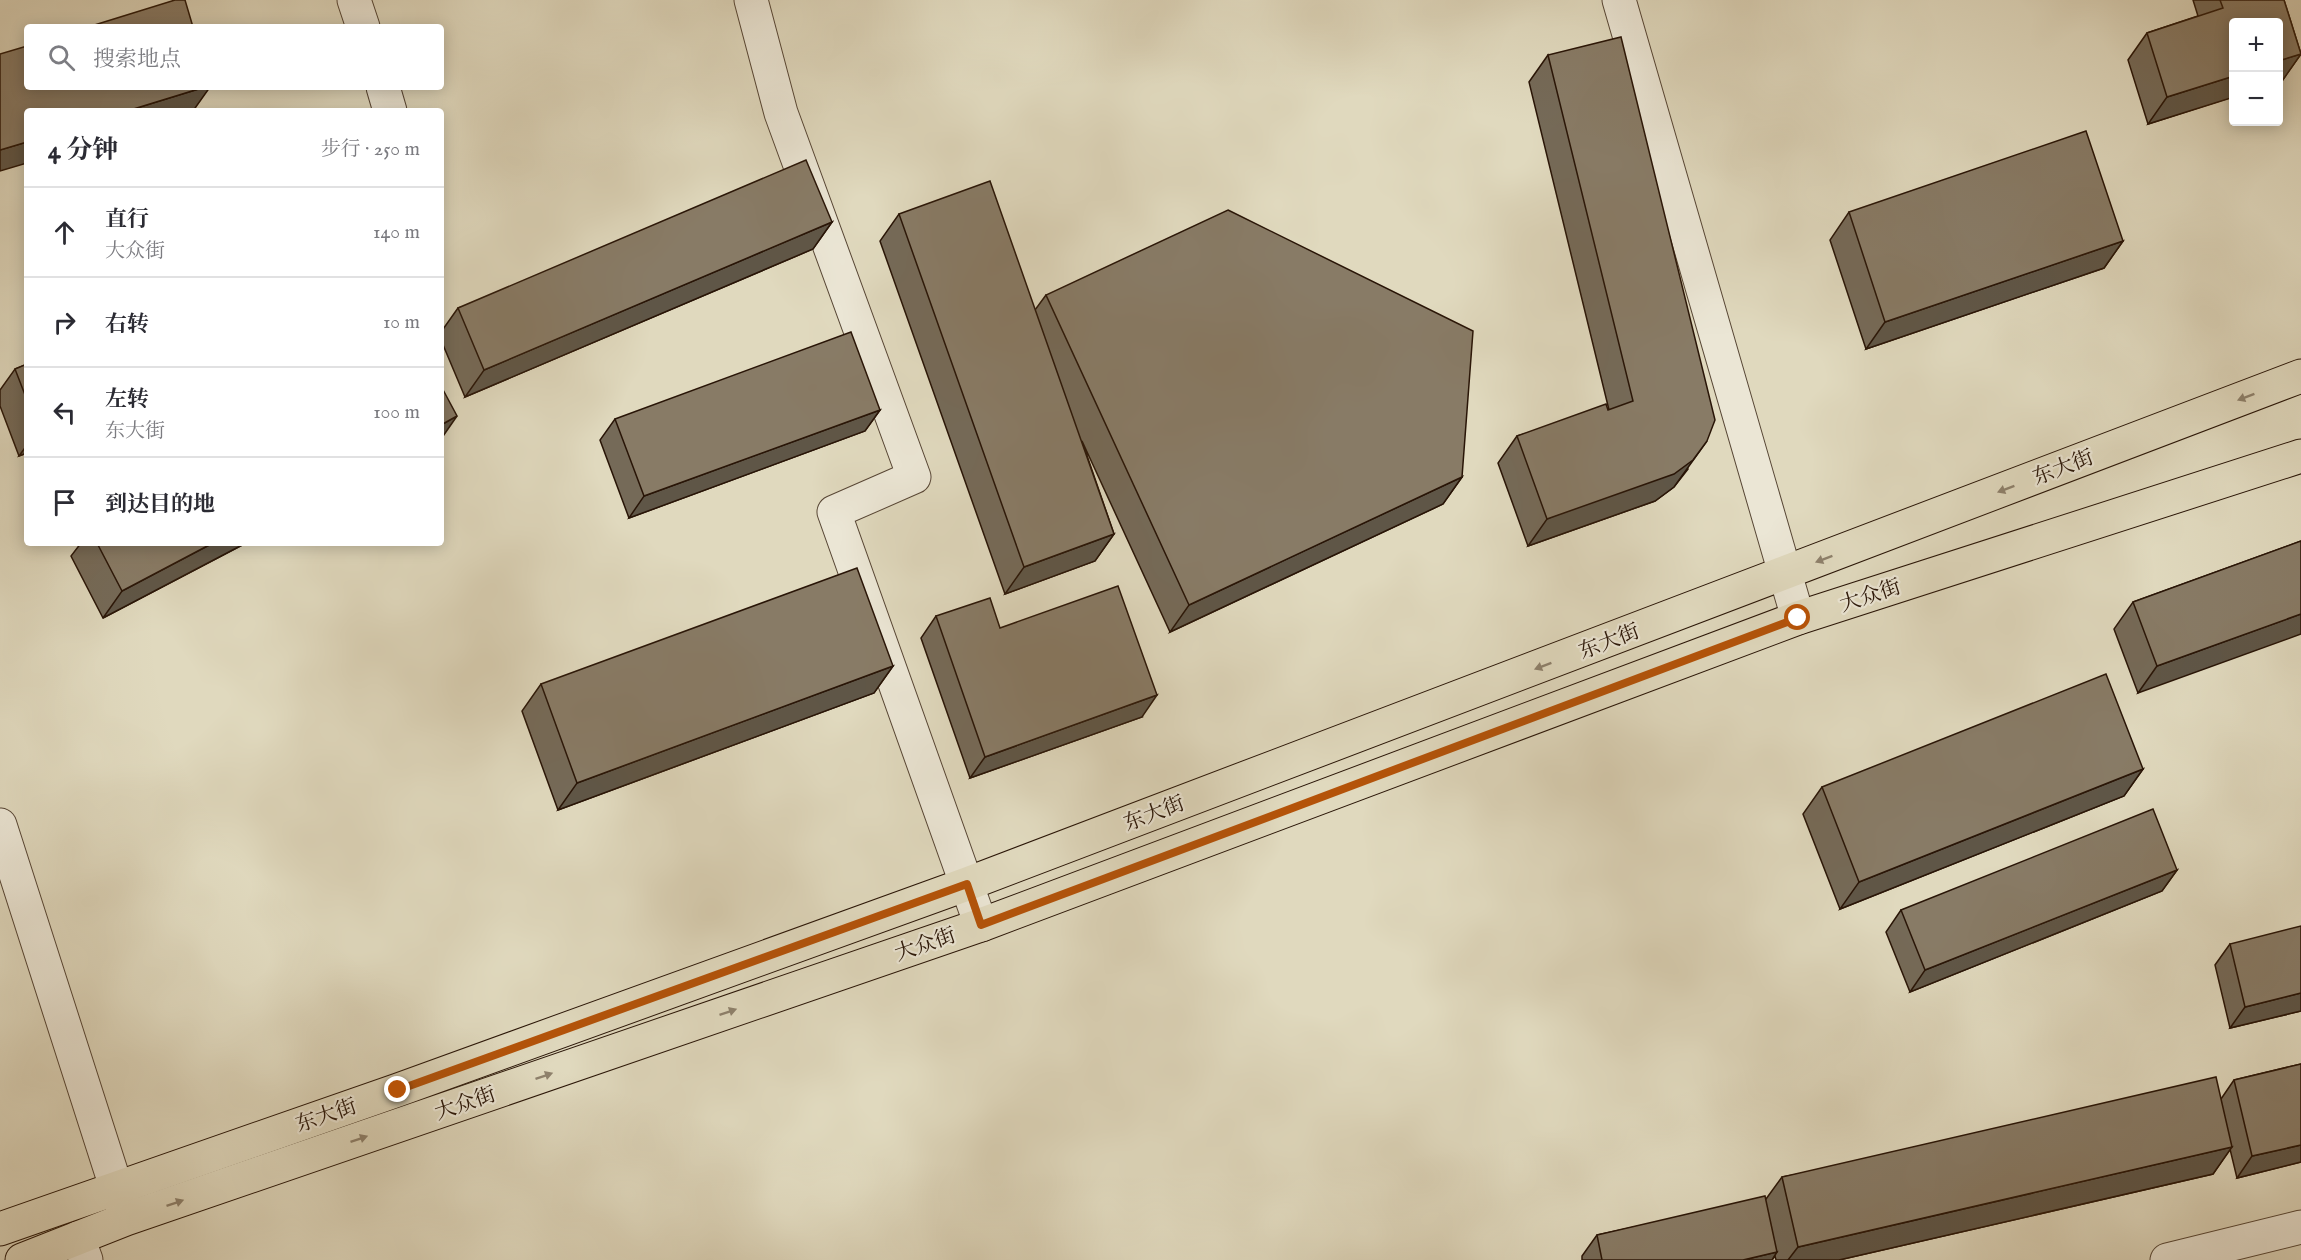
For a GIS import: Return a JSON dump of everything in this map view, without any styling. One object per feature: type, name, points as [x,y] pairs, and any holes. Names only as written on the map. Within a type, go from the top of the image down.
[{"type":"main road","name":"东大街","points":[[0,1229],[398,1090],[967,884],[2301,376]]},
{"type":"main road","name":"大众街","points":[[22,1260],[82,1249],[126,1219],[981,925],[1798,618],[2301,456]]},
{"type":"street","points":[[354,0],[362,24]]},
{"type":"street","points":[[751,0],[781,113],[915,477],[834,512],[981,925]]},
{"type":"street","points":[[1619,0],[1798,618]]},
{"type":"street","points":[[384,90],[389,108]]},
{"type":"street","points":[[0,825],[126,1219]]},
{"type":"street","points":[[2167,1260],[2301,1227]]},
{"type":"building","points":[[175,0],[185,0],[192,24],[98,24]]},
{"type":"building","points":[[2220,0],[2284,0],[2301,54],[2283,59],[2283,18],[2229,18],[2229,78],[2167,97],[2147,33],[2223,8]]},
{"type":"building","points":[[1621,37],[1715,420],[1707,441],[1693,460],[1674,474],[1547,519],[1517,436],[1606,404],[1608,410],[1633,401],[1548,55]]},
{"type":"building","points":[[24,47],[24,90],[195,90],[137,108],[24,108],[24,143],[0,150],[0,54]]},
{"type":"building","points":[[2086,131],[2123,241],[1885,322],[1849,212]]},
{"type":"building","points":[[806,160],[832,222],[484,370],[458,308]]},
{"type":"building","points":[[990,181],[1114,534],[1024,567],[899,214]]},
{"type":"building","points":[[1228,210],[1473,331],[1462,477],[1189,605],[1046,295]]},
{"type":"building","points":[[851,332],[880,410],[644,496],[615,419]]},
{"type":"building","points":[[24,365],[24,392],[15,369]]},
{"type":"building","points":[[444,392],[457,416],[444,423]]},
{"type":"building","points":[[2301,541],[2301,614],[2157,666],[2133,602]]},
{"type":"building","points":[[99,546],[207,546],[122,591]]},
{"type":"building","points":[[857,568],[893,666],[577,783],[541,684]]},
{"type":"building","points":[[1118,586],[1157,695],[985,757],[936,616],[990,598],[1000,628]]},
{"type":"building","points":[[2106,674],[2143,769],[1859,882],[1822,787]]},
{"type":"building","points":[[2153,809],[2177,870],[1925,970],[1901,910]]},
{"type":"building","points":[[2301,926],[2301,993],[2245,1007],[2230,944]]},
{"type":"building","points":[[2301,1064],[2301,1145],[2252,1156],[2234,1080]]},
{"type":"building","points":[[2216,1077],[2232,1147],[1798,1247],[1782,1177]]},
{"type":"building","points":[[1765,1196],[1777,1252],[1743,1260],[1602,1260],[1597,1235]]},
{"type":"route","points":[[398,1090],[967,884],[981,925],[1798,618]]}]
